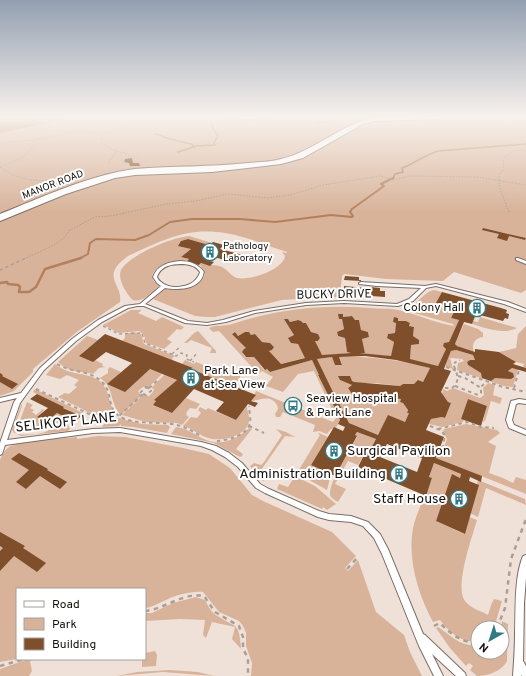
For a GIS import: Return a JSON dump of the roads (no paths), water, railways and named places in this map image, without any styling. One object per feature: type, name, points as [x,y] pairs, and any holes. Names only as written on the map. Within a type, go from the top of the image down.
[{"type":"street","name":"MANOR ROAD","points":[[0,218],[63,192],[113,176],[281,162],[300,156],[314,149]]},
{"type":"lane","points":[[517,259],[526,263]]},
{"type":"lane","points":[[0,452],[17,402],[21,395],[42,369],[74,340],[111,315],[127,307],[139,305],[164,286],[174,288],[190,285],[198,281],[202,272],[198,267],[191,264],[177,263],[167,265],[157,272],[155,277],[157,282],[164,286]]},
{"type":"lane","points":[[361,283],[379,285],[402,284],[425,287],[430,285],[442,286],[506,303],[526,311]]},
{"type":"lane","name":"BUCKY DRIVE","points":[[139,305],[187,322],[207,324],[224,321],[254,312],[306,304],[344,302],[398,305],[411,300],[425,287]]},
{"type":"lane","points":[[0,400],[21,395]]},
{"type":"lane","points":[[526,402],[513,402],[509,420],[511,426],[526,433]]},
{"type":"lane","name":"SELIKOFF LANE","points":[[4,443],[94,431],[120,430],[214,448],[240,465],[258,486],[266,491],[318,514],[329,517],[351,519],[365,524],[377,536],[386,552],[419,636],[439,676]]},
{"type":"lane","points":[[517,676],[519,664],[519,601],[522,573],[526,559]]},
{"type":"lane","name":"SELIKOFF LANE","points":[[419,636],[462,676]]},
{"type":"lane","points":[[519,664],[526,674]]},
{"type":"waterway","points":[[178,152],[188,149]]},
{"type":"waterway","points":[[393,179],[395,174],[403,172],[402,168],[438,151],[469,149]]},
{"type":"waterway","points":[[81,258],[88,254],[90,243],[96,239],[135,240],[149,235],[170,222],[192,219],[240,219],[275,222],[331,215],[352,217],[353,216],[350,212],[352,209],[384,186],[381,184],[393,178]]},
{"type":"waterway","points":[[0,283],[7,282],[8,284],[18,285],[20,287],[19,292],[29,292],[36,287],[45,269],[81,258]]},
{"type":"place","name":"Pathology Laboratory","points":[[210,252]]},
{"type":"place","name":"Colony Hall","points":[[477,308]]},
{"type":"place","name":"Park Lane at Sea View","points":[[191,378]]},
{"type":"place","name":"Seaview Hospital & Park Lane","points":[[293,406]]},
{"type":"place","name":"Surgical Pavilion","points":[[334,451]]},
{"type":"place","name":"Administration Building","points":[[399,474]]},
{"type":"place","name":"Staff House","points":[[459,499]]}]
